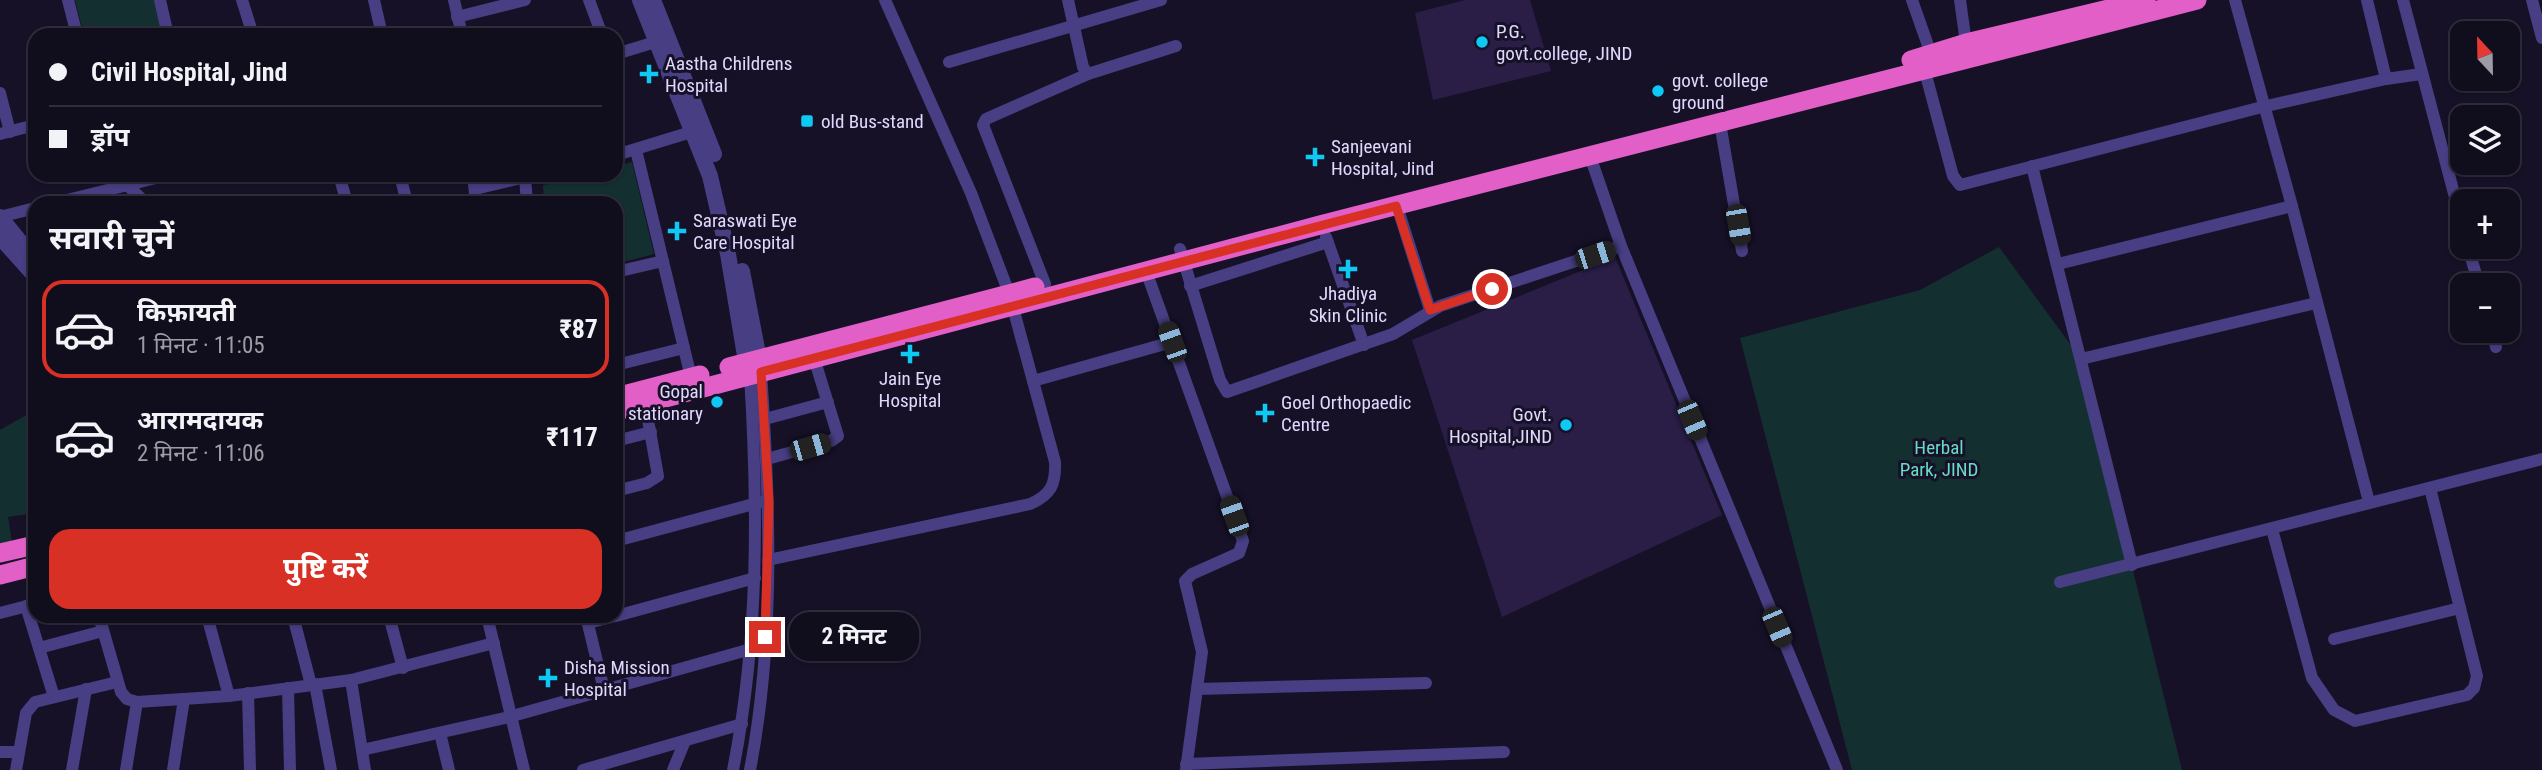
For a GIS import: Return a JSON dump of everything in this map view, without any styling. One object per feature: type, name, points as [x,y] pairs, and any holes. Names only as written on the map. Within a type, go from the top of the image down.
[{"type":"highway","points":[[623,409],[754,367],[1011,300],[1146,271],[1181,255],[1324,233],[1396,206],[1720,123],[1926,60],[1966,43],[2142,4],[2197,0]]},
{"type":"highway","points":[[623,395],[691,377],[814,358],[1011,300],[1045,284],[1181,255],[2142,4]]},
{"type":"highway","points":[[0,553],[28,547]]},
{"type":"highway","points":[[0,575],[28,568]]},
{"type":"street","points":[[68,0],[75,28]]},
{"type":"street","points":[[160,0],[166,28]]},
{"type":"street","points":[[242,0],[251,28]]},
{"type":"street","points":[[374,0],[377,28]]},
{"type":"street","points":[[454,0],[460,28]]},
{"type":"street","points":[[457,17],[525,0]]},
{"type":"street","points":[[589,0],[599,28]]},
{"type":"street","points":[[640,0],[663,39]]},
{"type":"street","points":[[653,0],[663,39],[699,129],[765,419],[767,459],[751,649],[742,724],[733,770]]},
{"type":"street","points":[[768,560],[1030,504],[1043,499],[1053,488],[1055,462],[1011,300],[971,193],[885,0]]},
{"type":"street","points":[[1068,0],[1083,67],[1088,74]]},
{"type":"street","points":[[949,62],[1161,0]]},
{"type":"street","points":[[1912,0],[1955,181],[1960,185],[2262,107],[2386,79],[2421,74]]},
{"type":"street","points":[[1960,0],[1966,43]]},
{"type":"street","points":[[2235,0],[2369,502]]},
{"type":"street","points":[[2367,0],[2386,79]]},
{"type":"street","points":[[2403,0],[2452,189]]},
{"type":"street","points":[[2532,0],[2542,38]]},
{"type":"street","points":[[623,52],[663,39]]},
{"type":"street","points":[[1045,284],[983,125],[986,119],[1088,74],[1176,46]]},
{"type":"street","points":[[0,93],[5,133],[28,127]]},
{"type":"street","points":[[1720,123],[1742,251]]},
{"type":"street","points":[[623,153],[699,129]]},
{"type":"street","points":[[636,150],[691,377]]},
{"type":"street","points":[[1590,156],[1622,246],[1837,770]]},
{"type":"street","points":[[2032,166],[2132,565]]},
{"type":"street","points":[[83,196],[139,182]]},
{"type":"street","points":[[474,182],[476,196]]},
{"type":"street","points":[[475,189],[505,182]]},
{"type":"street","points":[[127,185],[139,196]]},
{"type":"street","points":[[1396,206],[1430,310]]},
{"type":"street","points":[[2058,264],[2292,206]]},
{"type":"street","points":[[28,210],[0,217],[28,251]]},
{"type":"street","points":[[1190,286],[1324,233],[1364,345]]},
{"type":"street","points":[[0,237],[28,268]]},
{"type":"street","points":[[1181,255],[1220,380],[1227,392],[1402,330],[1430,310],[1622,246]]},
{"type":"street","points":[[623,270],[663,261]]},
{"type":"street","points":[[1146,271],[1243,541],[1240,553],[1192,574],[1185,581],[1202,644],[1186,767],[1504,752]]},
{"type":"street","points":[[2081,359],[2316,303]]},
{"type":"street","points":[[1033,381],[1172,342]]},
{"type":"street","points":[[2495,343],[2496,347]]},
{"type":"street","points":[[623,363],[684,348]]},
{"type":"street","points":[[767,459],[836,439],[838,436],[814,358]]},
{"type":"street","points":[[750,770],[764,658],[768,560],[754,367]]},
{"type":"street","points":[[765,419],[828,402]]},
{"type":"street","points":[[623,489],[647,483],[658,476],[645,403]]},
{"type":"street","points":[[623,439],[651,432]]},
{"type":"street","points":[[2060,582],[2542,460]]},
{"type":"street","points":[[2272,529],[2312,678],[2334,710],[2355,721],[2467,695],[2474,688],[2477,676],[2430,488]]},
{"type":"street","points":[[623,539],[762,502]]},
{"type":"street","points":[[623,614],[755,578]]},
{"type":"street","points":[[0,613],[28,606]]},
{"type":"street","points":[[2334,639],[2460,608]]},
{"type":"street","points":[[34,623],[54,697]]},
{"type":"street","points":[[101,623],[117,682],[127,699],[137,702],[229,696],[351,680],[494,643]]},
{"type":"street","points":[[209,623],[229,696]]},
{"type":"street","points":[[295,623],[313,684],[331,770]]},
{"type":"street","points":[[391,623],[403,668]]},
{"type":"street","points":[[489,623],[509,717],[524,770]]},
{"type":"street","points":[[588,623],[604,690]]},
{"type":"street","points":[[39,648],[103,631]]},
{"type":"street","points":[[362,750],[509,717],[751,649]]},
{"type":"street","points":[[351,680],[365,770]]},
{"type":"street","points":[[16,770],[30,707],[54,697],[117,682]]},
{"type":"street","points":[[1197,688],[1426,683]]},
{"type":"street","points":[[288,688],[290,770]]},
{"type":"street","points":[[72,770],[86,689]]},
{"type":"street","points":[[248,693],[250,770]]},
{"type":"street","points":[[173,770],[184,699]]},
{"type":"street","points":[[126,770],[137,702]]},
{"type":"street","points":[[583,770],[742,724]]},
{"type":"street","points":[[440,733],[449,770]]},
{"type":"street","points":[[673,770],[685,741]]},
{"type":"street","points":[[0,752],[19,752]]},
{"type":"green space","points":[[75,0],[165,0],[172,28],[82,28]]},
{"type":"green space","points":[[632,162],[654,254],[623,262],[623,196],[544,196],[543,185],[555,182],[623,182],[623,164]]},
{"type":"green space","name":"Herbal Park, JIND","points":[[1999,247],[2081,359],[2182,770],[1852,770],[1740,338],[1920,290]]},
{"type":"green space","points":[[28,414],[28,514],[8,517],[12,542],[0,543],[0,430]]},
{"type":"building","name":"P.G. govt.college, JIND","points":[[1465,0],[1530,0],[1551,71],[1433,100],[1415,13]]},
{"type":"building","name":"Govt. Hospital,JIND","points":[[1615,257],[1722,515],[1502,617],[1412,340]]},
{"type":"place","name":"P.G. govt.college, JIND","points":[[1482,42]]},
{"type":"place","name":"Aastha Childrens Hospital","points":[[649,74]]},
{"type":"place","name":"govt. college ground","points":[[1658,91]]},
{"type":"place","name":"old Bus-stand","points":[[807,121]]},
{"type":"place","name":"Sanjeevani Hospital, Jind","points":[[1315,157]]},
{"type":"place","name":"Saraswati Eye Care Hospital","points":[[677,231]]},
{"type":"place","name":"Jhadiya Skin Clinic","points":[[1348,269]]},
{"type":"place","name":"Jain Eye Hospital","points":[[910,354]]},
{"type":"place","name":"Gopal stationary","points":[[717,402]]},
{"type":"place","name":"Goel Orthopaedic Centre","points":[[1265,413]]},
{"type":"place","name":"Govt. Hospital,JIND","points":[[1566,425]]},
{"type":"place","name":"Disha Mission Hospital","points":[[548,678]]},
{"type":"route","points":[[765,637],[769,502],[761,372],[1396,206],[1430,310],[1492,289]]}]
